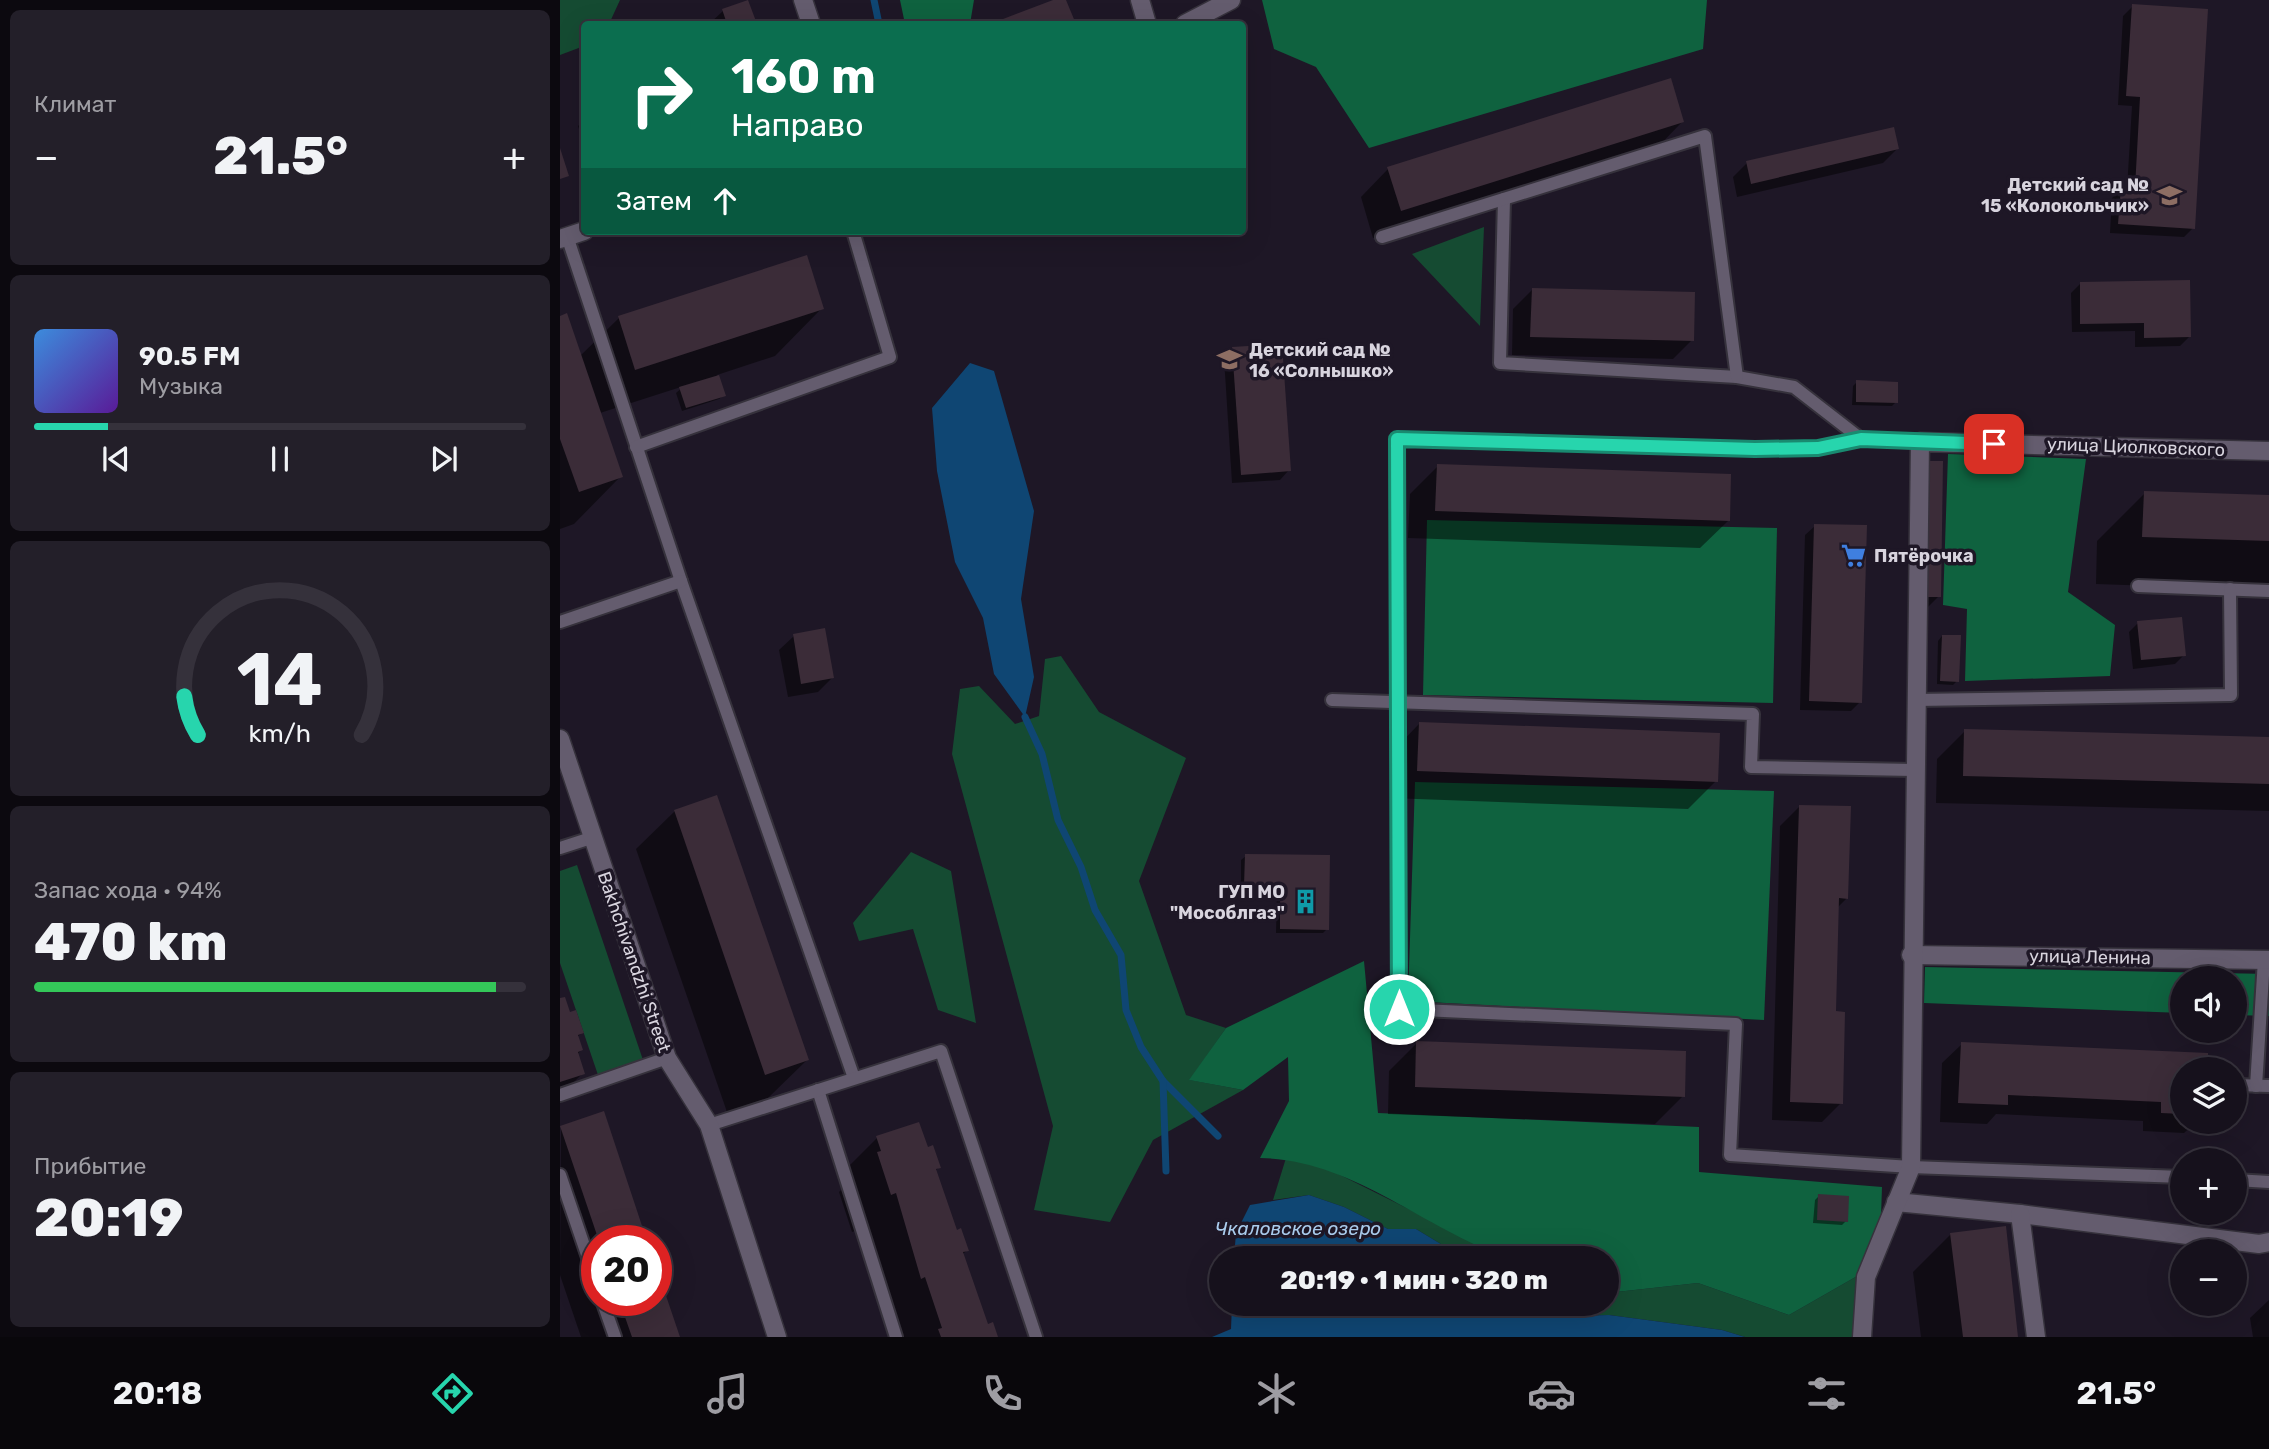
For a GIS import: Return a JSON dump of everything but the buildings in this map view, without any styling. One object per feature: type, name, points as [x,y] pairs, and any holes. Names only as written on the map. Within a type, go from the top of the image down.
[{"type":"street","points":[[803,0],[810,21]]},
{"type":"street","points":[[1140,0],[1146,21]]},
{"type":"street","points":[[1192,21],[1231,0]]},
{"type":"street","points":[[1862,1337],[1866,1277],[1911,1167],[1911,955],[1920,442]]},
{"type":"street","name":"улица Циолковского","points":[[1920,442],[2269,451]]},
{"type":"street","name":"Bakhchivandzhi Street","points":[[560,739],[667,1058],[709,1125],[777,1337]]},
{"type":"street","name":"улица Ленина","points":[[1911,955],[2266,960]]},
{"type":"street","points":[[1896,1202],[2020,1214],[2259,1244],[2269,1242]]},
{"type":"street","points":[[2020,1214],[2036,1337]]},
{"type":"lane","points":[[1382,237],[1705,136],[1737,377]]},
{"type":"lane","points":[[1504,199],[1500,363],[1737,377],[1794,387],[1861,439]]},
{"type":"lane","points":[[571,235],[636,447],[854,1078]]},
{"type":"lane","points":[[636,447],[890,357],[854,235]]},
{"type":"lane","points":[[1920,442],[1861,439],[1818,448],[1755,449],[1397,439],[1399,1009],[1736,1024],[1730,1155],[1911,1167],[2170,1177]]},
{"type":"lane","points":[[560,622],[681,581]]},
{"type":"lane","points":[[2138,586],[2269,591]]},
{"type":"lane","points":[[1916,700],[2231,695],[2230,590]]},
{"type":"lane","points":[[1332,700],[1753,713],[1751,767],[1914,770]]},
{"type":"lane","points":[[560,848],[591,838]]},
{"type":"lane","points":[[2262,1086],[2266,960]]},
{"type":"lane","points":[[709,1125],[941,1051],[1037,1337]]},
{"type":"lane","points":[[560,1095],[667,1058]]},
{"type":"lane","points":[[818,1090],[895,1337]]},
{"type":"lane","points":[[560,1175],[581,1237]]},
{"type":"lane","points":[[2247,1181],[2269,1182]]},
{"type":"lane","points":[[608,1316],[615,1337]]},
{"type":"green space","points":[[560,0],[620,0],[610,21],[581,21],[581,47],[560,55]]},
{"type":"green space","points":[[900,0],[974,0],[970,21],[904,21]]},
{"type":"green space","points":[[1262,0],[1707,0],[1703,49],[1369,148],[1316,67],[1274,49]]},
{"type":"green space","points":[[1484,227],[1480,326],[1412,254]]},
{"type":"green space","points":[[1948,454],[2086,459],[2068,592],[2115,625],[2110,676],[1965,681],[1967,609],[1943,605]]},
{"type":"green space","points":[[1427,520],[1777,528],[1773,703],[1423,695]]},
{"type":"green space","points":[[1061,656],[1099,712],[1186,758],[1139,881],[1186,1015],[1226,1028],[1190,1080],[1243,1090],[1153,1140],[1110,1222],[1034,1210],[1053,1126],[952,754],[960,689],[979,686],[1015,724],[1039,716],[1045,659]]},
{"type":"green space","points":[[1415,782],[1774,791],[1764,1020],[1408,1001]]},
{"type":"green space","points":[[911,852],[951,871],[976,1023],[938,1010],[913,929],[859,941],[853,923]]},
{"type":"green space","points":[[577,865],[643,1060],[598,1075],[560,963],[560,871]]},
{"type":"green space","points":[[1364,961],[1378,1113],[1699,1127],[1699,1172],[1882,1187],[1880,1246],[1859,1275],[1789,1315],[1698,1283],[1619,1292],[1619,1246],[1479,1246],[1356,1182],[1293,1161],[1260,1158],[1289,1101],[1288,1057],[1243,1090],[1189,1080],[1226,1028]]},
{"type":"green space","points":[[1925,967],[2170,972],[2170,1013],[1924,1003]]},
{"type":"green space","points":[[2247,974],[2269,974],[2269,1016],[2247,1015]]},
{"type":"green space","points":[[1286,1158],[1320,1165],[1483,1246],[1444,1246],[1416,1229],[1388,1229],[1344,1207],[1309,1195],[1273,1200]]},
{"type":"green space","points":[[1859,1275],[1864,1337],[1745,1337],[1722,1330],[1617,1316],[1619,1316],[1619,1292],[1698,1283],[1789,1315]]},
{"type":"water","points":[[970,363],[994,371],[1034,511],[1021,599],[1034,677],[1025,717],[994,674],[983,618],[955,562],[937,471],[932,408]]},
{"type":"water","name":"Чкаловское озеро","points":[[1309,1195],[1344,1207],[1388,1229],[1416,1229],[1444,1246],[1235,1246],[1236,1233],[1250,1205]]},
{"type":"water","points":[[1232,1316],[1617,1316],[1722,1330],[1745,1337],[1212,1337],[1231,1329]]},
{"type":"waterway","points":[[874,0],[878,21]]},
{"type":"waterway","points":[[1025,717],[1042,754],[1058,820],[1081,867],[1095,910],[1121,955],[1126,1010],[1141,1047],[1163,1081],[1218,1136]]},
{"type":"waterway","points":[[1163,1081],[1166,1171]]},
{"type":"place","name":"Детский сад № 15 «Колокольчик»","points":[[2169,195]]},
{"type":"place","name":"Детский сад № 16 «Солнышко»","points":[[1229,360]]},
{"type":"place","name":"Пятёрочка","points":[[1854,556]]},
{"type":"place","name":"ГУП МО \"Мособлгаз\"","points":[[1305,902]]},
{"type":"route","points":[[1399,1009],[1397,439],[1755,449],[1818,448],[1861,439],[1994,444]]}]
